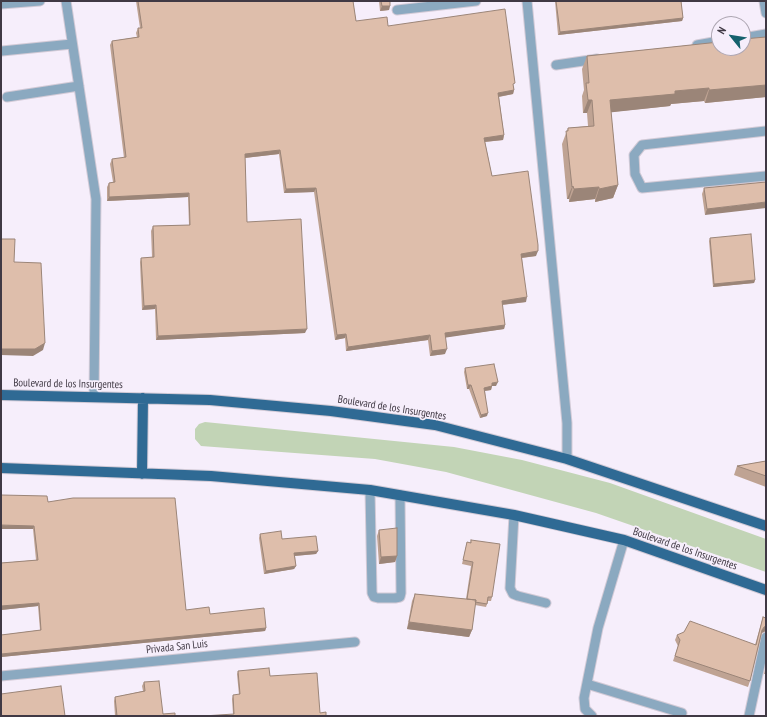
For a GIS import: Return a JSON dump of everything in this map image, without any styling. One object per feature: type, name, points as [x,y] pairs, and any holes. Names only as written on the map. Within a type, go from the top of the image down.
[{"type":"main road","name":"Boulevard de los Insurgentes","points":[[1,395],[210,400],[331,411],[435,425],[567,459],[766,526]]},
{"type":"main road","points":[[142,474],[143,398]]},
{"type":"main road","name":"Boulevard de los Insurgentes","points":[[1,468],[211,476],[370,490],[514,514],[624,540],[766,590]]},
{"type":"lane","points":[[1,4],[40,1]]},
{"type":"lane","points":[[66,1],[96,199],[94,397]]},
{"type":"lane","points":[[397,10],[476,1]]},
{"type":"lane","points":[[527,1],[567,423],[567,459]]},
{"type":"lane","points":[[764,1],[766,13]]},
{"type":"lane","points":[[751,37],[766,34]]},
{"type":"lane","points":[[688,46],[711,42]]},
{"type":"lane","points":[[2,51],[72,44]]},
{"type":"lane","points":[[556,65],[603,58]]},
{"type":"lane","points":[[7,97],[79,86]]},
{"type":"lane","points":[[766,131],[642,145],[634,155],[635,174],[642,188],[766,176]]},
{"type":"lane","points":[[370,490],[372,593],[374,597],[378,598],[400,597],[401,593],[400,495]]},
{"type":"lane","points":[[514,514],[510,588],[514,594],[518,596],[546,604]]},
{"type":"lane","points":[[592,716],[585,709],[584,698],[598,628],[624,540]]},
{"type":"lane","points":[[749,716],[766,637]]},
{"type":"lane","name":"Privada San Luis","points":[[1,676],[355,642]]},
{"type":"lane","points":[[587,684],[682,713]]},
{"type":"green space","points":[[205,422],[454,447],[522,460],[610,483],[766,539],[766,572],[596,513],[446,472],[375,459],[201,446],[195,439],[195,429],[199,424]]},
{"type":"building","points":[[138,1],[353,1],[356,21],[387,17],[388,26],[505,9],[515,83],[513,84],[514,90],[498,93],[504,135],[484,138],[492,176],[528,171],[538,251],[521,254],[527,297],[502,301],[505,325],[445,333],[447,349],[432,351],[430,335],[348,347],[346,334],[337,335],[316,188],[286,189],[280,150],[245,154],[247,222],[301,219],[307,329],[158,336],[156,305],[144,306],[141,258],[154,257],[153,226],[190,225],[189,193],[109,197],[109,183],[115,182],[112,159],[126,157],[112,41],[139,37],[138,28],[142,28]]},
{"type":"building","points":[[381,1],[390,1],[390,6],[382,6]]},
{"type":"building","points":[[556,1],[681,1],[683,18],[560,32]]},
{"type":"building","points":[[766,37],[766,85],[709,90],[709,88],[675,91],[675,94],[610,100],[618,185],[599,189],[599,187],[574,189],[573,186],[572,187],[566,131],[568,131],[568,128],[594,126],[592,100],[588,100],[586,83],[589,83],[587,56],[711,43],[711,56],[751,56],[751,38]]},
{"type":"building","points":[[766,182],[766,202],[707,209],[704,188]]},
{"type":"building","points":[[751,234],[755,280],[714,284],[710,238]]},
{"type":"building","points":[[1,239],[15,239],[14,262],[41,263],[45,343],[35,349],[1,349]]},
{"type":"building","points":[[494,364],[498,382],[492,383],[492,386],[484,388],[488,413],[481,415],[471,385],[468,385],[465,368]]},
{"type":"building","points":[[766,461],[766,476],[737,466]]},
{"type":"building","points":[[1,495],[47,496],[48,502],[73,498],[175,498],[186,610],[209,607],[210,614],[264,608],[266,628],[1,654],[1,635],[41,630],[39,603],[1,606],[1,563],[38,560],[34,526],[1,525]]},
{"type":"building","points":[[397,528],[397,556],[381,557],[379,530]]},
{"type":"building","points":[[281,531],[282,539],[316,536],[318,551],[294,553],[296,566],[266,571],[260,534]]},
{"type":"building","points":[[471,540],[500,544],[492,597],[488,597],[487,604],[475,602],[476,600],[467,599],[473,562],[463,560],[467,542],[471,543]]},
{"type":"building","points":[[415,594],[476,600],[472,630],[409,622]]},
{"type":"building","points":[[763,617],[766,618],[766,626],[762,630],[750,681],[675,656],[680,640],[677,635],[684,632],[690,621],[756,645]]},
{"type":"building","points":[[269,668],[270,676],[317,673],[320,713],[326,712],[326,716],[203,716],[234,714],[233,695],[240,694],[238,671]]},
{"type":"building","points":[[159,681],[163,714],[175,713],[175,716],[117,716],[115,697],[145,691],[144,682]]},
{"type":"building","points":[[61,686],[65,716],[1,716],[1,694]]}]
